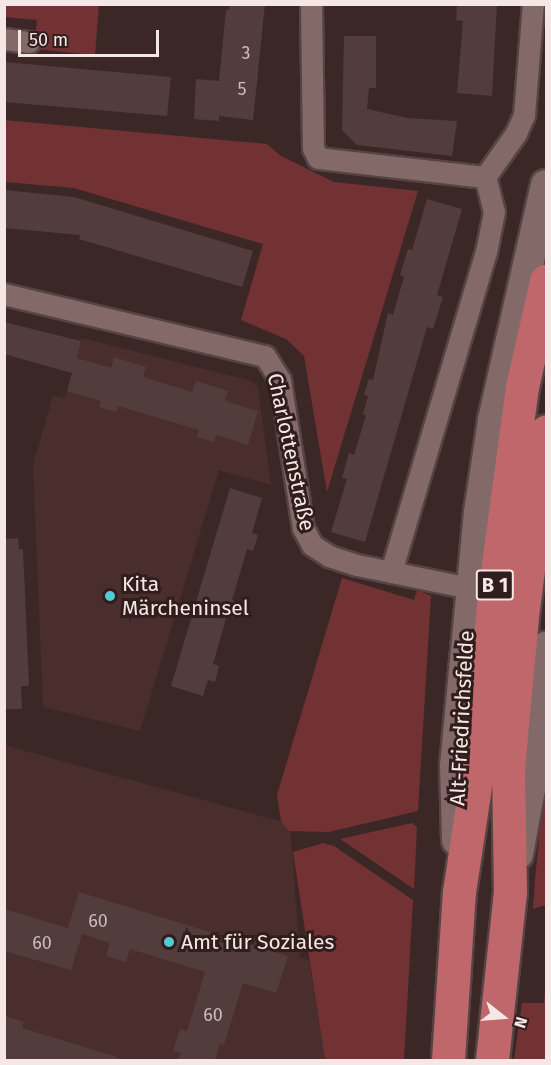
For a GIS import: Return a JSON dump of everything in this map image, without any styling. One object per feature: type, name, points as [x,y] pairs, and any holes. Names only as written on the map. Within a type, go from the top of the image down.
[{"type":"main road","name":"Alt-Friedrichsfelde","points":[[459,892],[455,766],[470,588],[493,420],[546,185]]},
{"type":"main road","name":"Alt-Friedrichsfelde","points":[[459,892],[478,767],[494,594],[522,387],[546,281]]},
{"type":"main road","name":"B 1","points":[[492,1060],[510,892],[508,768],[524,593],[546,432]]},
{"type":"main road","points":[[510,892],[533,773],[546,646]]},
{"type":"main road","name":"B 1","points":[[448,1060],[459,892]]},
{"type":"street","points":[[311,4],[314,148],[318,158],[485,177]]},
{"type":"street","points":[[391,572],[486,252],[494,212],[485,177],[516,133],[524,115],[533,4]]},
{"type":"street","points":[[4,39],[29,42]]},
{"type":"street","name":"Charlottenstraße","points":[[4,294],[265,356],[280,380],[305,534],[329,556],[391,572],[470,588]]},
{"type":"shaded area","points":[[4,5],[99,5],[95,55],[34,49],[37,20],[5,17]]},
{"type":"shaded area","points":[[4,120],[267,144],[281,156],[334,182],[418,191],[327,492],[304,356],[286,339],[241,320],[263,244],[74,188],[5,182]]},
{"type":"shaded area","name":"Kita Märcheninsel","points":[[82,338],[252,381],[258,388],[271,485],[219,470],[140,731],[43,707],[33,465],[53,396],[65,398]]},
{"type":"shaded area","points":[[342,578],[414,600],[417,590],[431,596],[418,811],[329,832],[289,831],[281,821],[277,795]]},
{"type":"shaded area","points":[[4,745],[290,824],[300,958],[309,960],[325,1060],[5,1060]]},
{"type":"shaded area","points":[[546,767],[546,905],[533,909],[535,880]]},
{"type":"shaded area","points":[[412,823],[417,827],[414,889],[340,839]]},
{"type":"shaded area","points":[[323,843],[334,846],[413,900],[404,1060],[325,1060],[293,852]]},
{"type":"shaded area","points":[[546,976],[546,1060],[514,1060],[522,1003],[544,1003]]},
{"type":"building","points":[[230,4],[265,4],[253,120],[219,116],[219,121],[194,119],[196,79],[219,81],[226,10],[229,10]]},
{"type":"building","points":[[457,4],[497,4],[492,96],[457,93],[463,21],[456,20]]},
{"type":"building","points":[[344,36],[376,36],[376,88],[369,88],[367,109],[407,118],[457,121],[452,156],[357,145],[342,130]]},
{"type":"building","points":[[4,62],[171,77],[167,116],[4,102]]},
{"type":"building","points":[[4,190],[74,197],[253,251],[242,287],[79,239],[80,235],[4,228]]},
{"type":"building","points":[[427,199],[462,209],[437,295],[443,297],[433,329],[427,327],[365,542],[331,532],[347,479],[342,478],[349,453],[354,455],[366,415],[363,414],[368,396],[364,395],[369,379],[373,380],[388,313],[393,315],[404,277],[400,275],[408,249],[412,250]]},
{"type":"building","points":[[4,322],[81,341],[77,358],[111,368],[114,357],[146,367],[143,377],[192,392],[196,381],[228,391],[225,401],[258,411],[248,445],[216,435],[213,442],[197,437],[199,430],[118,406],[116,412],[99,407],[101,401],[67,391],[72,373],[4,354]]},
{"type":"building","points":[[230,488],[262,498],[252,533],[258,535],[253,551],[247,549],[232,600],[238,602],[233,617],[227,615],[213,664],[219,666],[215,682],[208,680],[203,696],[171,686]]},
{"type":"building","points":[[18,538],[19,549],[23,549],[29,686],[21,686],[22,709],[4,709],[4,539]]},
{"type":"building","points":[[79,892],[288,956],[276,993],[243,983],[224,1045],[220,1044],[215,1060],[178,1060],[181,1053],[173,1051],[180,1029],[187,1031],[205,972],[130,949],[126,962],[106,956],[110,943],[82,934],[71,970],[4,951],[4,909],[68,928]]},
{"type":"building","points":[[4,1016],[24,1022],[22,1028],[117,1057],[117,1060],[4,1060]]},
{"type":"place","name":"Kita Märcheninsel","points":[[110,596]]},
{"type":"place","name":"Amt für Soziales","points":[[169,942]]}]
